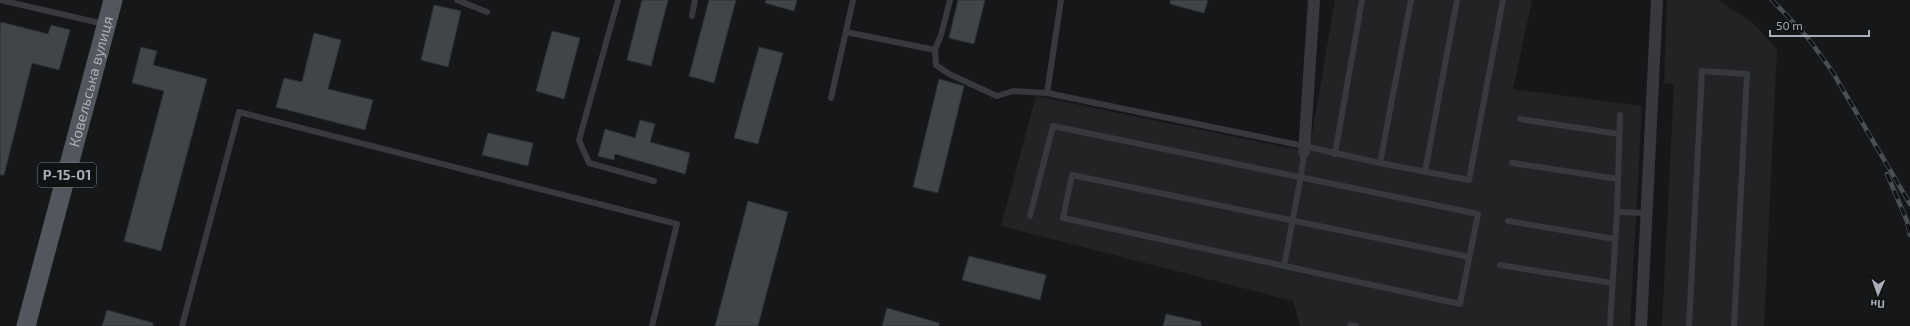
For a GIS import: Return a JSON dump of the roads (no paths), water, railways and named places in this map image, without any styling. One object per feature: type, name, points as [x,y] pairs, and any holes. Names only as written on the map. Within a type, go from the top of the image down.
[{"type":"main road","name":"Ковельська вулиця","points":[[26,326],[113,0]]},
{"type":"street","points":[[1304,149],[1314,0]]},
{"type":"street","points":[[1641,326],[1657,0]]},
{"type":"lane","points":[[0,0],[107,24]]},
{"type":"lane","points":[[457,0],[487,12]]},
{"type":"lane","points":[[618,0],[579,140],[589,163],[654,182]]},
{"type":"lane","points":[[692,16],[695,0]]},
{"type":"lane","points":[[831,98],[853,0]]},
{"type":"lane","points":[[950,0],[942,35],[935,50],[936,65],[949,74],[997,96],[1013,91],[1047,93],[1304,149],[1469,180],[1503,0]]},
{"type":"lane","points":[[1047,93],[1061,0]]},
{"type":"lane","points":[[1335,154],[1362,0]]},
{"type":"lane","points":[[1380,164],[1411,0]]},
{"type":"lane","points":[[1425,172],[1457,0]]},
{"type":"lane","points":[[846,32],[935,50]]},
{"type":"lane","points":[[1689,326],[1702,72],[1747,74],[1734,326]]},
{"type":"lane","points":[[182,326],[239,112],[678,224],[652,326]]},
{"type":"lane","points":[[1610,326],[1617,212],[1620,115]]},
{"type":"lane","points":[[1520,119],[1619,134]]},
{"type":"lane","points":[[1030,216],[1053,126],[1301,176],[1478,214],[1460,304],[1063,218],[1072,174],[1469,257]]},
{"type":"lane","points":[[1284,266],[1301,176],[1304,149]]},
{"type":"lane","points":[[1512,164],[1618,179]]},
{"type":"lane","points":[[1617,212],[1647,213]]},
{"type":"lane","points":[[1508,221],[1615,239]]},
{"type":"lane","points":[[1500,265],[1612,283]]},
{"type":"railway","points":[[1772,0],[1808,38],[1832,71],[1910,204]]},
{"type":"railway","points":[[1887,174],[1907,221],[1910,235]]}]
